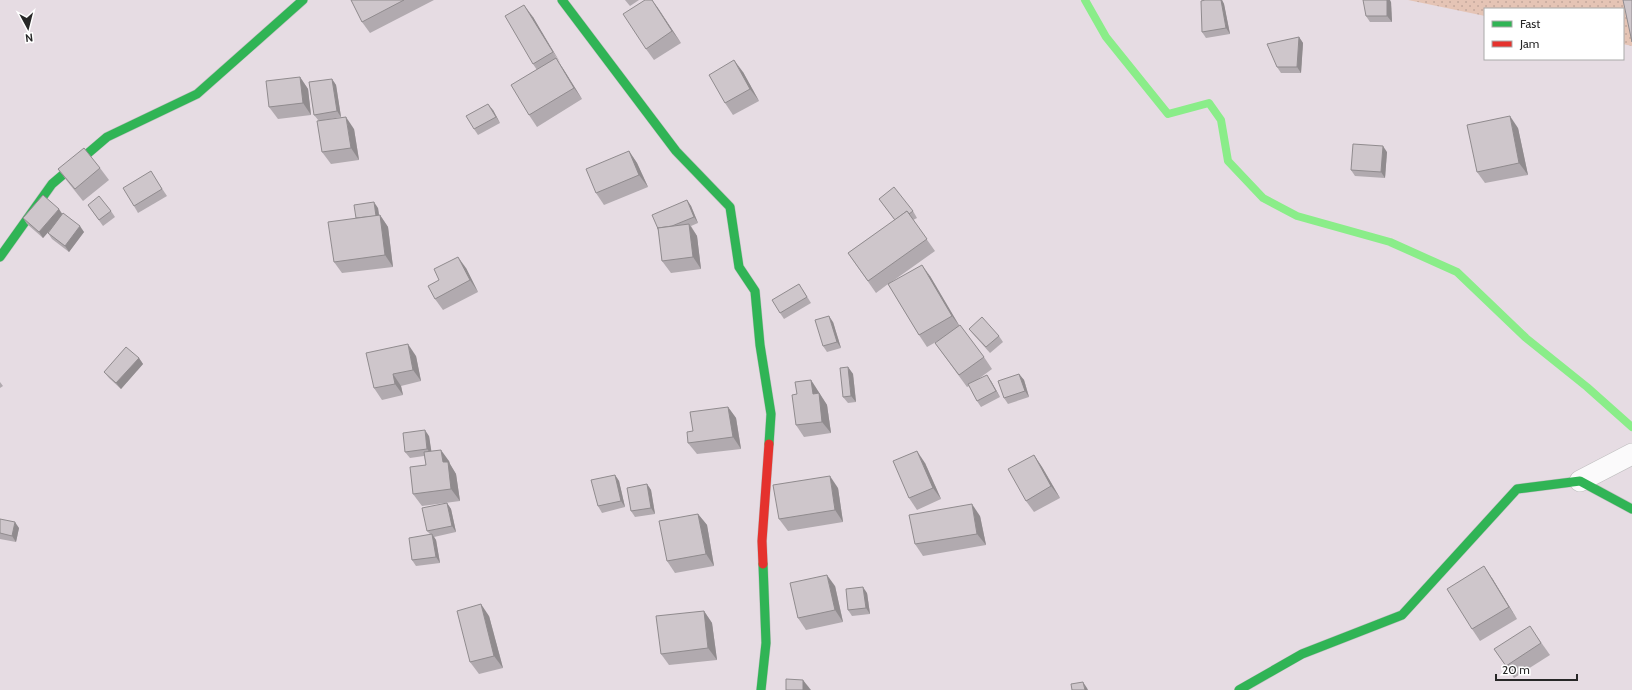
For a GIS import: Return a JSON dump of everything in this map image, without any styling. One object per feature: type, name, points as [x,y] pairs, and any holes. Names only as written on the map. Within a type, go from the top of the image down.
[{"type":"street","points":[[0,257],[52,184],[107,137],[197,94],[303,0]]},
{"type":"street","points":[[562,0],[676,150],[730,207],[739,266],[755,291],[760,345],[771,414],[762,541],[766,643],[761,690]]},
{"type":"street","points":[[1239,690],[1302,654],[1402,615],[1517,489],[1580,481],[1632,454]]},
{"type":"street","points":[[1580,481],[1632,509]]},
{"type":"shaded area","points":[[1408,0],[1632,0],[1632,46],[1624,44],[1624,8],[1484,8],[1484,16]]},
{"type":"building","points":[[351,0],[404,0],[362,22]]},
{"type":"building","points":[[645,0],[652,0],[672,31],[646,49],[623,14]]},
{"type":"building","points":[[1221,0],[1226,28],[1202,32],[1201,1]]},
{"type":"building","points":[[1363,0],[1387,0],[1387,16],[1366,16]]},
{"type":"building","points":[[1623,0],[1632,0],[1632,42]]},
{"type":"building","points":[[524,5],[553,52],[533,64],[505,16]]},
{"type":"building","points":[[1299,37],[1297,67],[1277,67],[1267,44]]},
{"type":"building","points":[[556,58],[574,88],[529,115],[511,85]]},
{"type":"building","points":[[734,60],[750,89],[725,103],[709,75]]},
{"type":"building","points":[[300,77],[303,103],[269,107],[266,81]]},
{"type":"building","points":[[332,79],[337,111],[314,115],[309,82]]},
{"type":"building","points":[[488,104],[496,117],[474,129],[466,116]]},
{"type":"building","points":[[1510,116],[1519,163],[1477,172],[1467,125]]},
{"type":"building","points":[[346,117],[351,148],[322,152],[317,121]]},
{"type":"building","points":[[1353,144],[1383,146],[1381,172],[1351,170]]},
{"type":"building","points":[[84,148],[100,168],[75,189],[58,169]]},
{"type":"building","points":[[629,151],[639,175],[596,193],[586,169]]},
{"type":"building","points":[[151,171],[162,189],[134,206],[123,188]]},
{"type":"building","points":[[894,187],[913,211],[909,214],[907,211],[895,220],[879,199]]},
{"type":"building","points":[[43,195],[59,209],[39,232],[23,218]]},
{"type":"building","points":[[99,196],[111,211],[99,220],[88,205]]},
{"type":"building","points":[[687,200],[694,217],[672,226],[658,228],[659,231],[652,215]]},
{"type":"building","points":[[374,202],[376,216],[356,218],[354,205]]},
{"type":"building","points":[[907,211],[927,239],[868,281],[848,253]]},
{"type":"building","points":[[63,213],[80,226],[65,246],[48,233]]},
{"type":"building","points":[[380,215],[385,255],[334,262],[328,222]]},
{"type":"building","points":[[689,224],[693,257],[662,261],[658,228]]},
{"type":"building","points":[[458,257],[470,280],[435,299],[428,286],[439,280],[434,269]]},
{"type":"building","points":[[922,265],[952,316],[919,335],[888,284]]},
{"type":"building","points":[[799,284],[807,297],[780,313],[772,300]]},
{"type":"building","points":[[829,316],[837,342],[823,346],[815,320]]},
{"type":"building","points":[[982,317],[999,336],[986,347],[969,329]]},
{"type":"building","points":[[960,325],[984,357],[959,375],[935,343]]},
{"type":"building","points":[[408,344],[413,370],[393,374],[395,384],[374,388],[366,353]]},
{"type":"building","points":[[126,347],[139,358],[116,383],[104,372]]},
{"type":"building","points":[[848,367],[851,396],[843,397],[840,368]]},
{"type":"building","points":[[1019,374],[1025,391],[1004,398],[998,381]]},
{"type":"building","points":[[987,375],[996,391],[977,401],[968,384]]},
{"type":"building","points":[[811,380],[813,394],[819,393],[822,422],[796,425],[792,395],[797,394],[795,382]]},
{"type":"building","points":[[728,407],[733,437],[688,443],[687,432],[693,431],[690,412]]},
{"type":"building","points":[[425,430],[427,449],[405,452],[403,433]]},
{"type":"building","points":[[441,450],[443,462],[448,462],[451,489],[413,494],[410,467],[426,465],[424,452]]},
{"type":"building","points":[[917,451],[933,488],[909,498],[893,461]]},
{"type":"building","points":[[1034,455],[1051,486],[1026,501],[1008,469]]},
{"type":"building","points":[[615,475],[621,501],[598,506],[591,480]]},
{"type":"building","points":[[830,476],[835,510],[779,519],[773,485]]},
{"type":"building","points":[[647,484],[651,508],[631,511],[627,488]]},
{"type":"building","points":[[447,503],[452,526],[427,531],[422,508]]},
{"type":"building","points":[[972,504],[977,534],[915,544],[909,515]]},
{"type":"building","points":[[698,514],[706,554],[667,561],[659,521]]},
{"type":"building","points":[[0,519],[15,522],[12,536],[0,533]]},
{"type":"building","points":[[432,534],[436,557],[412,560],[409,538]]},
{"type":"building","points":[[1484,566],[1509,607],[1472,629],[1447,589]]},
{"type":"building","points":[[827,575],[835,610],[798,618],[790,583]]},
{"type":"building","points":[[863,587],[866,608],[848,610],[846,589]]},
{"type":"building","points":[[481,604],[494,656],[470,662],[457,611]]},
{"type":"building","points":[[704,611],[708,648],[661,654],[656,616]]},
{"type":"building","points":[[1530,626],[1541,643],[1506,666],[1494,649]]},
{"type":"building","points":[[786,679],[803,680],[803,690],[786,690]]},
{"type":"building","points":[[1083,682],[1085,690],[1072,690],[1071,684]]},
{"type":"waterway","points":[[1085,0],[1106,37],[1168,114],[1209,103],[1221,120],[1228,161],[1263,198],[1297,216],[1390,242],[1457,272],[1526,338],[1587,387],[1632,427]]},
{"type":"traffic: fast","points":[[0,257],[52,184],[107,137],[197,94],[303,0]]},
{"type":"traffic: fast","points":[[562,0],[676,151],[730,207],[739,267],[755,291],[760,345],[771,414],[769,444]]},
{"type":"traffic: fast","points":[[1239,690],[1302,654],[1402,615],[1517,489],[1580,481],[1632,509]]},
{"type":"traffic: fast","points":[[761,690],[766,643],[763,564]]},
{"type":"traffic: jam","points":[[763,564],[762,541],[769,444]]}]
